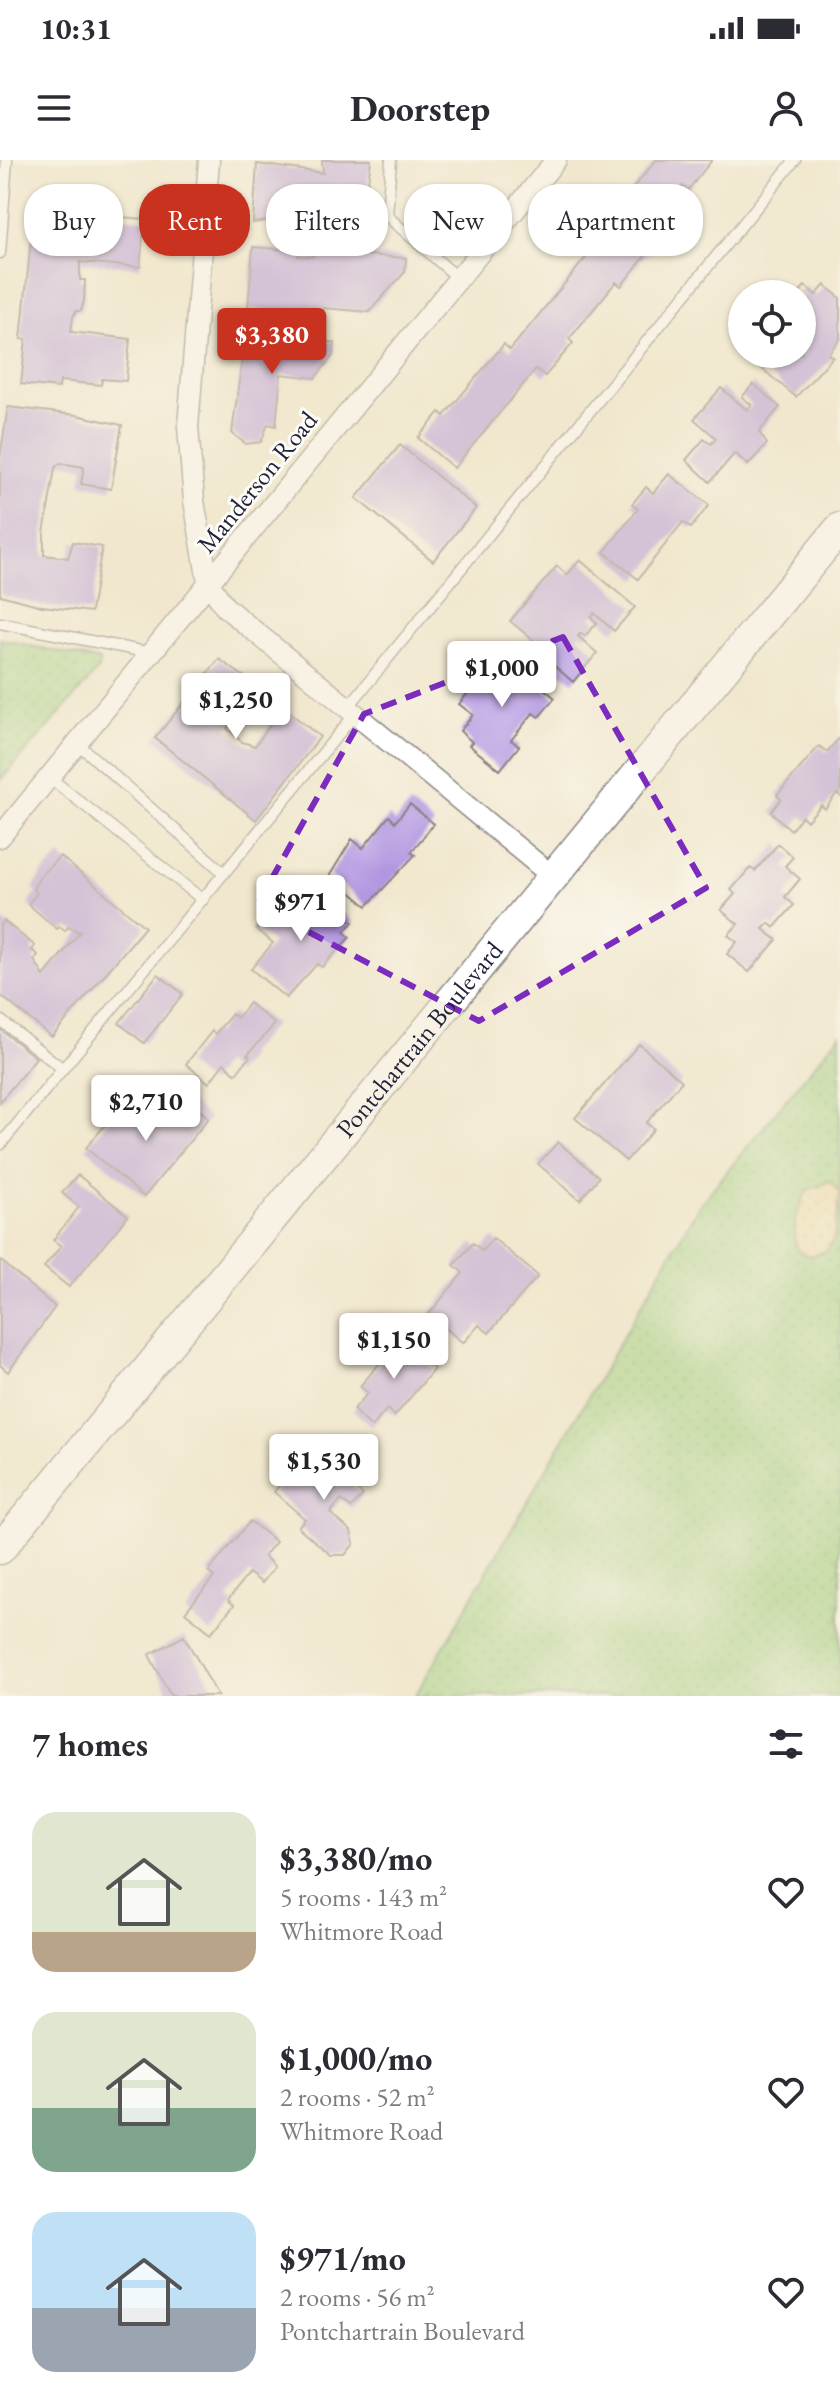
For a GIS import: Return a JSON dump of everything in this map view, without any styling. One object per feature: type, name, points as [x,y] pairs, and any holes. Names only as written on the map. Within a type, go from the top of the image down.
[{"type":"street","points":[[209,160],[188,427],[194,501],[208,582],[225,607],[552,876]]},
{"type":"street","name":"Manderson Road","points":[[0,837],[556,160]]},
{"type":"street","name":"Pontchartrain Boulevard","points":[[0,1549],[840,528]]},
{"type":"lane","points":[[0,253],[7,160]]},
{"type":"lane","points":[[391,160],[387,216],[458,278]]},
{"type":"lane","points":[[0,1145],[203,900],[795,160]]},
{"type":"lane","points":[[0,623],[151,653]]},
{"type":"lane","points":[[77,743],[224,873]]},
{"type":"lane","points":[[49,777],[203,900]]},
{"type":"lane","points":[[0,1020],[63,1069]]},
{"type":"highlighted area","points":[[563,637],[706,888],[479,1021],[257,905],[364,714]]},
{"type":"green space","points":[[0,639],[100,661],[98,670],[0,781]]},
{"type":"green space","points":[[840,1034],[840,1696],[415,1696],[698,1207]]},
{"type":"sand","points":[[831,1181],[840,1194],[834,1239],[828,1250],[813,1255],[803,1254],[794,1238],[802,1200],[808,1190]]},
{"type":"building","points":[[322,160],[371,160],[368,184],[266,184],[266,221],[253,223],[257,164],[323,173]]},
{"type":"building","points":[[656,160],[712,160],[693,184],[636,184]]},
{"type":"building","points":[[123,217],[139,218],[140,267],[80,262],[80,280],[85,280],[84,301],[81,311],[76,311],[73,317],[71,332],[130,339],[126,381],[102,379],[101,385],[60,381],[59,388],[21,384],[26,339],[21,339],[29,256],[123,256]]},
{"type":"building","points":[[253,247],[266,248],[266,256],[406,258],[405,272],[369,312],[323,308],[322,315],[248,309]]},
{"type":"building","points":[[587,256],[645,256],[621,286],[616,282],[569,339],[573,343],[545,376],[536,369],[454,468],[418,438],[440,412],[444,416],[504,344],[510,350]]},
{"type":"building","points":[[825,285],[840,298],[840,339],[828,354],[833,357],[796,397],[761,368],[816,368],[816,295]]},
{"type":"building","points":[[279,321],[292,323],[290,336],[335,343],[333,356],[315,378],[281,374],[276,426],[268,424],[261,442],[246,444],[232,433],[246,331],[277,335]]},
{"type":"building","points":[[753,384],[780,407],[759,432],[767,444],[748,465],[735,453],[710,482],[686,460],[704,439],[711,444],[716,438],[694,419],[721,388],[747,410],[752,405],[742,397]]},
{"type":"building","points":[[8,407],[76,415],[122,425],[111,489],[81,484],[84,467],[60,463],[55,468],[44,533],[44,555],[68,558],[73,542],[102,547],[91,612],[42,606],[0,595],[0,457]]},
{"type":"building","points":[[400,445],[476,508],[433,561],[356,498]]},
{"type":"building","points":[[669,474],[709,505],[691,528],[683,522],[638,579],[604,552],[638,509],[632,504],[646,487],[653,493]]},
{"type":"building","points":[[580,560],[635,607],[614,631],[594,613],[591,617],[597,623],[585,636],[581,633],[578,636],[597,653],[573,682],[543,656],[547,652],[510,621],[557,566],[567,575]]},
{"type":"building","points":[[500,653],[555,698],[539,717],[533,713],[511,740],[519,746],[500,770],[469,745],[472,742],[460,731],[473,715],[459,704]]},
{"type":"building","points":[[219,659],[260,688],[260,693],[227,728],[242,742],[255,746],[283,707],[320,737],[256,820],[155,738]]},
{"type":"building","points":[[840,737],[840,796],[837,793],[825,809],[821,805],[807,821],[802,816],[791,830],[771,812],[781,799],[777,795],[819,746],[827,752]]},
{"type":"building","points":[[410,804],[434,824],[411,852],[415,855],[367,906],[330,875],[352,839],[363,848],[389,816],[395,822]]},
{"type":"building","points":[[778,844],[793,857],[785,866],[800,879],[785,897],[794,905],[774,928],[769,923],[763,929],[777,940],[749,972],[727,954],[737,942],[728,935],[738,924],[721,910],[735,894],[731,890],[750,868],[755,871]]},
{"type":"building","points":[[60,856],[145,927],[52,1037],[0,995],[0,926],[4,921],[35,946],[32,950],[38,955],[34,960],[44,976],[80,932],[68,927],[65,931],[60,927],[57,929],[28,904],[37,893],[33,889],[41,875]]},
{"type":"building","points":[[318,892],[353,922],[344,932],[350,937],[322,967],[317,964],[286,998],[251,969],[273,943],[256,929],[274,909],[289,922]]},
{"type":"building","points":[[158,974],[183,994],[144,1043],[119,1023]]},
{"type":"building","points":[[249,1003],[275,1024],[247,1055],[250,1056],[236,1074],[224,1063],[209,1083],[186,1064],[212,1031],[215,1034],[232,1014],[237,1018]]},
{"type":"building","points":[[0,1029],[36,1058],[0,1102]]},
{"type":"building","points":[[639,1044],[682,1081],[646,1123],[654,1129],[626,1161],[575,1118]]},
{"type":"building","points":[[184,1097],[209,1118],[144,1197],[86,1148],[121,1106],[139,1121],[148,1110],[163,1123]]},
{"type":"building","points":[[558,1142],[599,1177],[580,1200],[538,1164]]},
{"type":"building","points":[[78,1175],[128,1216],[69,1287],[44,1267],[61,1246],[53,1240],[79,1207],[62,1193]]},
{"type":"building","points":[[493,1238],[538,1276],[489,1333],[479,1325],[463,1343],[429,1314],[463,1273],[454,1265],[473,1243],[482,1251]]},
{"type":"building","points":[[0,1260],[55,1307],[8,1372],[0,1365]]},
{"type":"building","points":[[415,1333],[428,1345],[419,1356],[434,1369],[395,1416],[387,1409],[372,1427],[353,1410],[368,1393],[360,1386],[400,1340],[405,1345]]},
{"type":"building","points":[[337,1449],[364,1473],[352,1486],[363,1495],[351,1508],[341,1500],[330,1513],[351,1531],[354,1544],[345,1555],[331,1555],[298,1527],[305,1519],[274,1492],[293,1469],[309,1482]]},
{"type":"building","points":[[250,1521],[276,1542],[264,1556],[275,1567],[262,1583],[249,1573],[228,1600],[234,1605],[211,1633],[185,1612],[214,1577],[208,1572]]},
{"type":"building","points":[[184,1636],[218,1696],[171,1696],[149,1655]]}]
